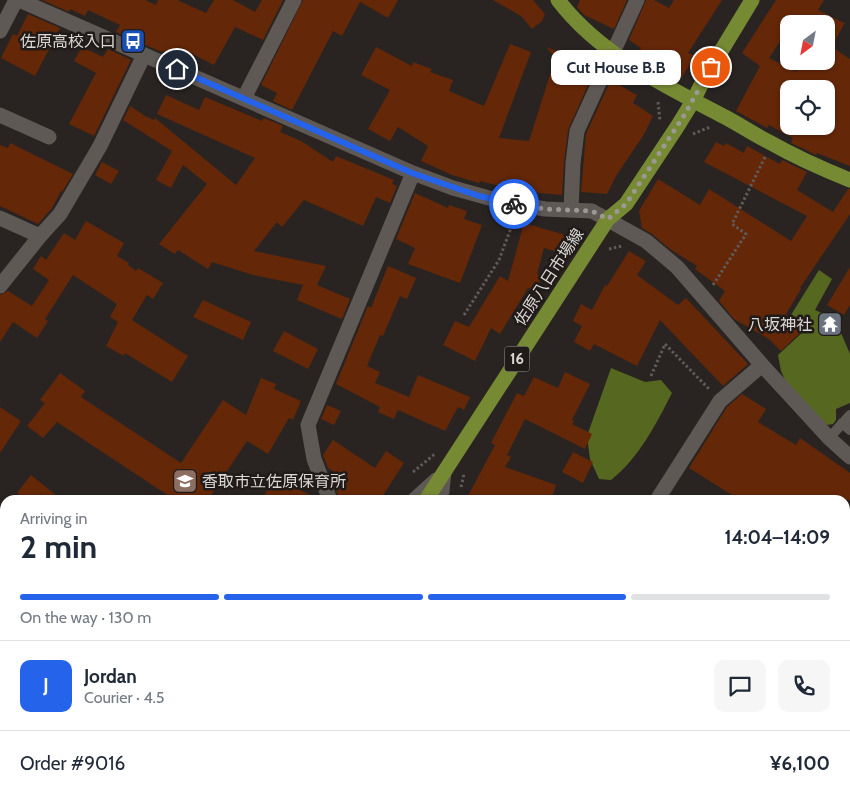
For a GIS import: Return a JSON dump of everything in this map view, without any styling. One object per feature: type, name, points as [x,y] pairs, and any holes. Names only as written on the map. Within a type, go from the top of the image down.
[{"type":"main road","points":[[558,0],[586,32],[613,54],[772,144],[850,180]]},
{"type":"main road","name":"佐原八日市場線","points":[[429,495],[608,219],[626,204],[693,101],[752,0]]},
{"type":"street","points":[[0,31],[17,0],[412,173],[479,196],[546,209],[592,211],[608,219],[646,241],[677,266],[762,365],[850,457]]},
{"type":"street","points":[[244,98],[294,0]]},
{"type":"street","points":[[571,210],[573,163],[577,131],[637,0]]},
{"type":"street","points":[[0,286],[60,214],[100,146],[144,55]]},
{"type":"street","points":[[0,115],[49,137]]},
{"type":"street","points":[[328,495],[314,460],[308,425],[412,173]]},
{"type":"street","points":[[0,218],[40,236]]},
{"type":"street","points":[[660,495],[720,400],[762,365]]},
{"type":"street","points":[[419,495],[444,472]]},
{"type":"street","points":[[442,495],[444,472]]},
{"type":"lane","points":[[830,438],[846,427],[850,415]]},
{"type":"path","points":[[705,298],[746,234],[732,224],[772,144]]},
{"type":"path","points":[[464,315],[499,260],[518,205]]},
{"type":"path","points":[[651,376],[665,344],[720,400]]},
{"type":"green space","name":"八坂神社","points":[[819,270],[832,279],[815,310],[835,319],[850,354],[850,403],[836,409],[836,420],[833,424],[827,425],[787,384],[781,371],[778,355],[805,330],[791,315]]},
{"type":"green space","points":[[611,368],[645,382],[661,380],[672,393],[638,451],[611,480],[599,479],[590,459],[587,436]]},
{"type":"building","points":[[42,0],[145,0],[156,5],[158,0],[177,0],[206,13],[214,0],[233,0],[255,12],[262,0],[283,0],[263,40],[235,27],[214,65],[179,47],[175,56],[116,32],[120,25],[88,10],[85,16],[70,9],[69,12]]},
{"type":"building","points":[[303,0],[398,0],[388,18],[360,2],[342,36],[333,31],[292,110],[273,101],[277,93],[261,85]]},
{"type":"building","points":[[493,0],[533,0],[545,14],[542,21],[532,29],[521,16]]},
{"type":"building","points":[[580,0],[627,0],[614,29],[584,15],[577,7]]},
{"type":"building","points":[[646,0],[654,0],[669,8],[674,0],[722,0],[688,53],[695,56],[682,77],[670,77],[636,57],[641,48],[629,40]]},
{"type":"building","points":[[776,0],[824,0],[818,10],[828,15],[780,15],[780,42],[769,58],[780,64],[780,70],[792,70],[796,72],[797,70],[835,70],[835,49],[850,59],[850,166],[817,153],[816,155],[791,143],[793,138],[787,135],[835,135],[835,80],[780,80],[780,131],[769,125],[767,128],[736,111],[760,66],[742,53]]},
{"type":"building","points":[[28,14],[60,28],[35,76],[1,58],[13,34],[17,36]]},
{"type":"building","points":[[835,18],[846,24],[844,24],[835,41]]},
{"type":"building","points":[[510,44],[531,52],[499,138],[529,141],[554,62],[562,65],[546,47],[596,67],[568,130],[562,195],[529,192],[527,196],[507,193],[508,188],[480,181],[479,183],[452,175],[421,161],[428,146],[398,127],[390,141],[368,129],[390,90],[361,75],[376,47],[412,66],[413,62],[432,69],[430,72],[453,80],[449,91],[484,106]]},
{"type":"building","points":[[82,47],[103,57],[108,49],[131,60],[94,136],[69,124],[96,73],[74,61]]},
{"type":"building","points":[[613,75],[620,79],[617,84],[637,95],[633,103],[653,116],[643,136],[616,176],[607,194],[581,192],[586,134]]},
{"type":"building","points":[[166,95],[199,110],[205,97],[262,121],[264,118],[283,126],[280,132],[301,141],[333,162],[336,156],[394,180],[392,184],[397,186],[390,203],[376,197],[363,226],[304,200],[282,227],[277,222],[254,251],[326,266],[317,285],[350,299],[342,319],[297,300],[303,285],[253,275],[212,262],[208,269],[178,250],[175,254],[159,244],[207,184],[183,165],[171,188],[156,180],[172,151],[123,120],[130,106],[145,116],[154,120],[155,118],[236,185],[255,158],[157,114]]},
{"type":"building","points":[[716,142],[724,146],[726,143],[744,153],[747,146],[780,164],[782,160],[807,172],[797,190],[833,212],[848,189],[850,189],[850,214],[800,288],[786,314],[802,331],[781,351],[769,339],[734,319],[719,301],[725,291],[695,269],[697,266],[642,228],[639,211],[658,179],[700,205],[709,189],[791,241],[807,216],[704,162]]},
{"type":"building","points":[[10,143],[73,174],[52,208],[38,224],[0,206],[0,145],[8,148]]},
{"type":"building","points":[[102,162],[119,171],[111,184],[95,175]]},
{"type":"building","points":[[415,193],[448,208],[449,205],[467,211],[464,219],[482,225],[460,283],[408,264],[415,248],[396,239]]},
{"type":"building","points":[[86,221],[124,243],[117,256],[129,263],[128,265],[136,271],[138,268],[163,283],[153,299],[147,295],[132,320],[188,356],[172,382],[125,353],[124,356],[106,346],[118,322],[110,317],[117,304],[73,275],[45,319],[48,321],[37,338],[13,322],[0,342],[0,295],[8,291],[32,306],[49,280],[33,269],[41,256],[46,260],[64,233],[75,240]]},
{"type":"building","points":[[524,223],[569,236],[563,254],[544,248],[537,274],[542,276],[535,291],[528,288],[500,334],[491,328],[475,361],[443,345],[455,321],[469,327],[500,276],[508,281]]},
{"type":"building","points":[[629,251],[646,261],[637,275],[678,305],[686,298],[748,364],[723,386],[660,320],[637,366],[594,344],[590,351],[574,342],[582,326],[573,321],[581,304],[592,310],[605,285],[607,286]]},
{"type":"building","points":[[388,266],[416,278],[407,299],[400,296],[383,336],[380,335],[367,366],[380,372],[375,383],[409,397],[418,375],[470,397],[464,410],[458,407],[445,431],[398,410],[394,419],[378,412],[380,407],[336,384],[368,306],[371,308]]},
{"type":"building","points":[[850,267],[850,305],[844,315],[827,305]]},
{"type":"building","points":[[203,300],[251,322],[243,340],[193,317]]},
{"type":"building","points":[[284,331],[318,349],[308,369],[273,351]]},
{"type":"building","points":[[565,372],[590,384],[572,420],[574,421],[572,424],[592,434],[585,449],[525,419],[507,455],[511,457],[505,467],[556,485],[553,495],[469,495],[495,445],[491,443],[517,393],[524,396],[534,377],[558,388]]},
{"type":"building","points":[[60,373],[85,391],[81,397],[181,463],[223,400],[246,415],[261,378],[276,384],[274,389],[301,401],[293,420],[289,418],[268,454],[247,441],[211,495],[167,495],[57,422],[43,438],[27,426],[45,403],[40,400]]},
{"type":"building","points":[[742,394],[766,409],[758,422],[796,445],[800,438],[850,473],[850,495],[732,495],[689,468],[727,407]]},
{"type":"building","points":[[327,405],[341,411],[334,425],[321,419]]},
{"type":"building","points":[[0,407],[21,421],[0,453]]},
{"type":"building","points":[[333,440],[375,468],[386,451],[404,463],[383,495],[338,495],[335,487],[343,478],[328,468],[323,455]]},
{"type":"building","points":[[573,452],[593,462],[583,483],[562,472]]},
{"type":"building","points":[[31,475],[56,495],[20,495],[17,493]]},
{"type":"building","points":[[274,477],[310,495],[265,495]]},
{"type":"way so far","points":[[514,204],[546,209],[592,211],[608,219],[626,204],[685,114],[711,67]]},
{"type":"place","name":"佐原高校入口","points":[[133,41]]},
{"type":"place","name":"Cut House B.B","points":[[711,67]]},
{"type":"place","name":"八坂神社","points":[[830,324]]},
{"type":"place","name":"香取市立佐原保育所","points":[[185,481]]},
{"type":"route","points":[[177,69],[412,173],[479,196],[514,204]]}]
